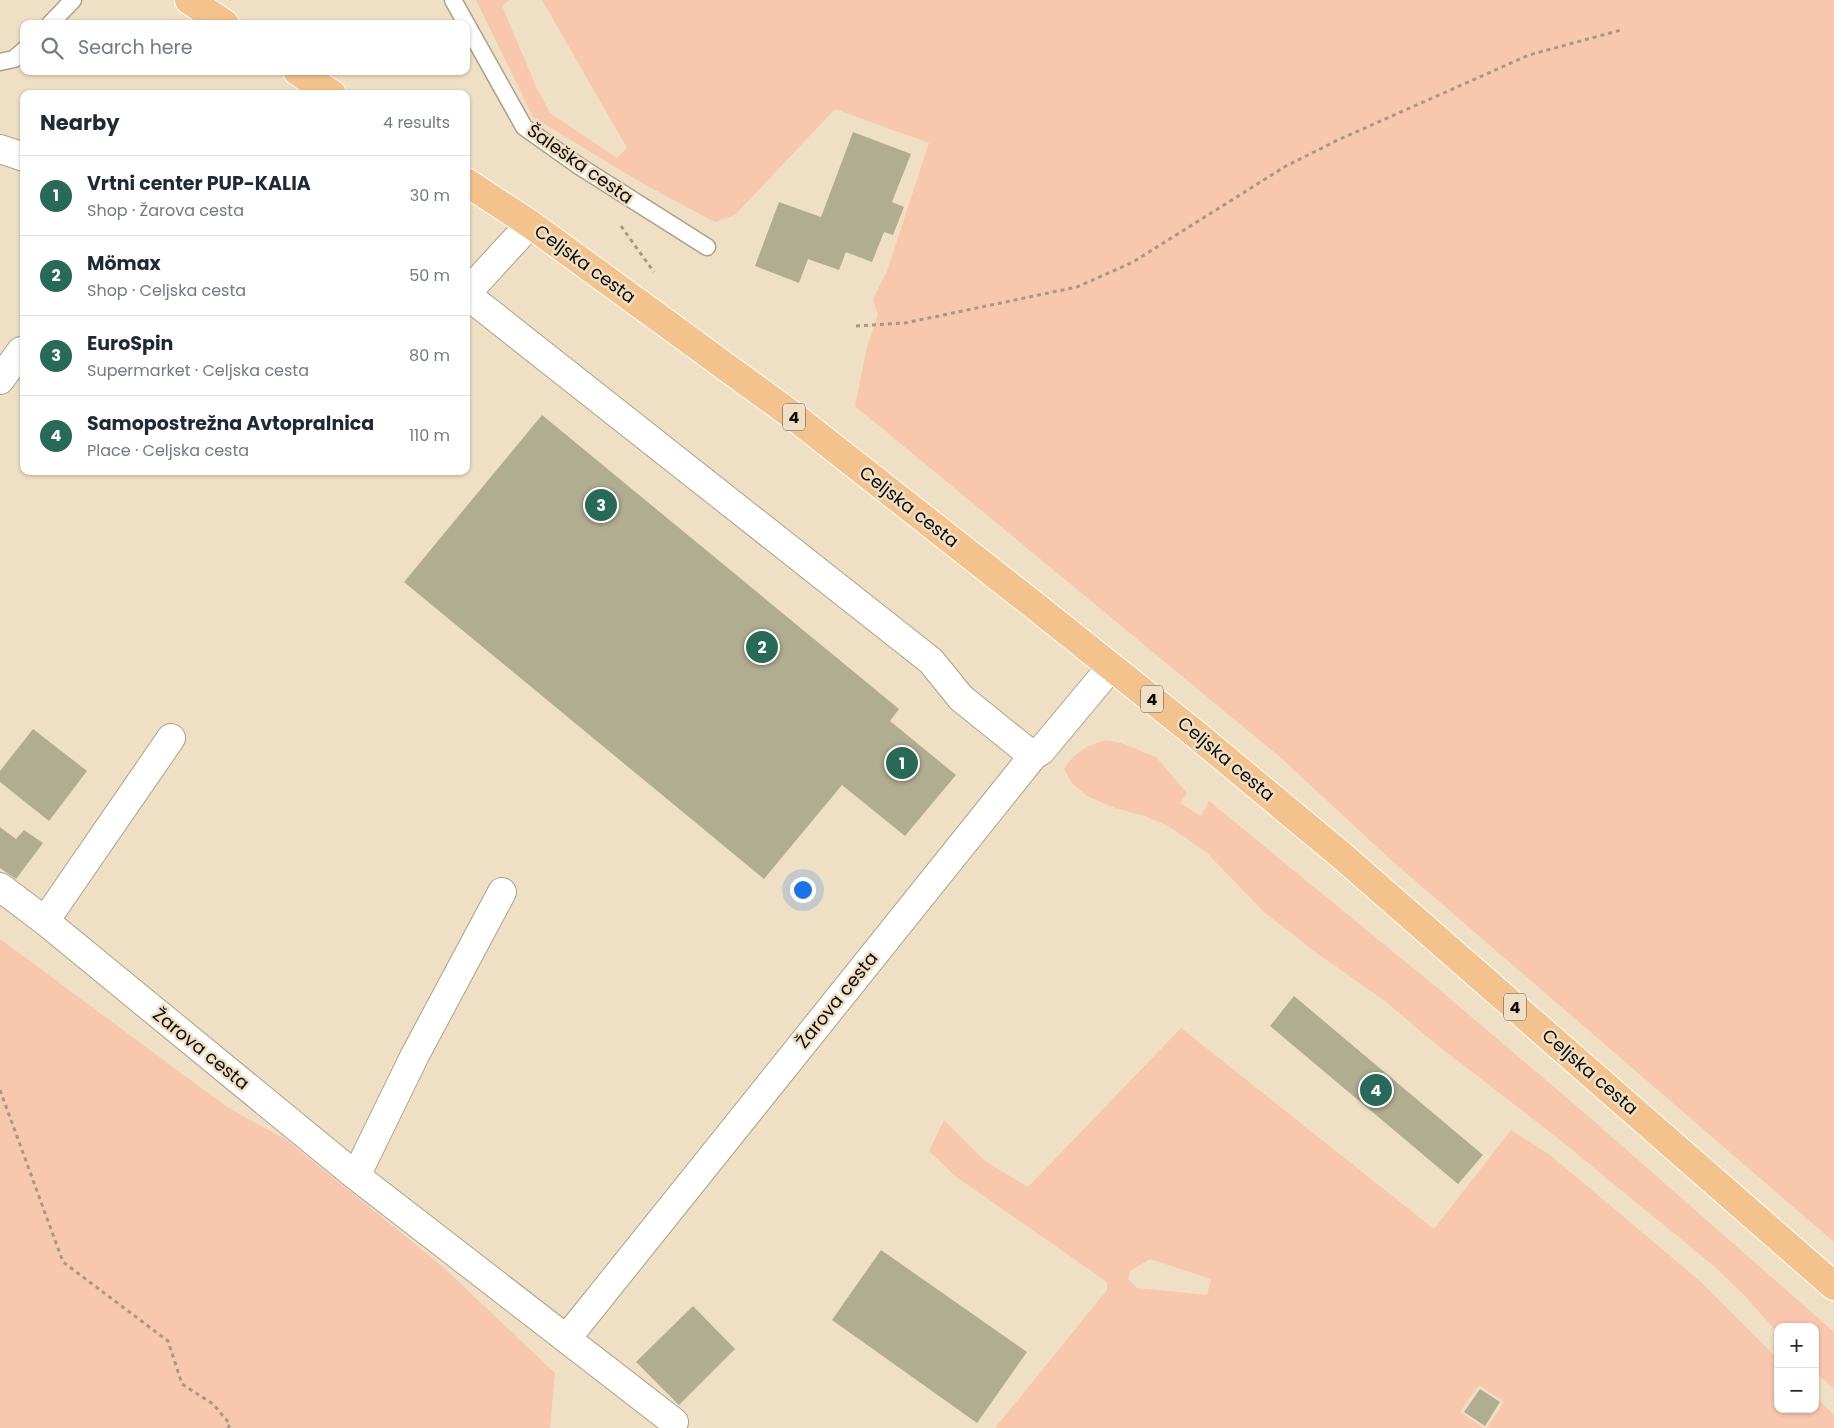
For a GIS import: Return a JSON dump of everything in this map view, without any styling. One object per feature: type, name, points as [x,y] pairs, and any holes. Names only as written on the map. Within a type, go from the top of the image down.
[{"type":"main road","points":[[189,0],[219,20]]},
{"type":"main road","points":[[303,75],[326,90]]},
{"type":"main road","name":"Celjska cesta","points":[[470,185],[530,224],[792,415],[1193,732],[1342,855],[1834,1286]]},
{"type":"street","points":[[0,149],[20,156]]},
{"type":"street","points":[[470,292],[530,224]]},
{"type":"street","points":[[470,297],[931,661],[961,698],[1033,756]]},
{"type":"street","points":[[0,380],[20,352]]},
{"type":"street","name":"Žarova cesta","points":[[567,1338],[1033,756],[1041,751],[1111,666]]},
{"type":"street","points":[[45,921],[171,738]]},
{"type":"street","name":"Žarova cesta","points":[[0,887],[45,921],[356,1176],[674,1422]]},
{"type":"street","points":[[356,1176],[414,1055],[502,892]]},
{"type":"lane","points":[[54,20],[73,0]]},
{"type":"lane","name":"Šaleška cesta","points":[[453,0],[464,20]]},
{"type":"lane","name":"Šaleška cesta","points":[[470,30],[524,127],[579,166],[707,247]]},
{"type":"lane","points":[[0,62],[14,59],[20,54]]},
{"type":"path","points":[[856,326],[906,323],[1077,287],[1133,262],[1286,166],[1338,140],[1529,56],[1621,30]]},
{"type":"path","points":[[618,222],[658,277]]},
{"type":"path","points":[[0,1090],[63,1262],[168,1341],[182,1384],[213,1404],[230,1424],[228,1428]]},
{"type":"shaded area","points":[[476,0],[509,0],[502,6],[536,86],[550,113],[617,158],[627,148],[542,0],[1834,0],[1834,1242],[1391,860],[1280,757],[855,406],[867,347],[878,315],[873,299],[887,271],[929,143],[835,109],[735,215],[715,222],[640,182],[533,117]]},
{"type":"shaded area","points":[[1105,740],[1121,743],[1156,757],[1187,793],[1180,803],[1201,816],[1209,801],[1435,986],[1588,1116],[1834,1332],[1834,1389],[1819,1376],[1819,1323],[1774,1323],[1774,1329],[1744,1295],[1715,1267],[1555,1136],[1432,1041],[1385,1001],[1318,954],[1264,912],[1206,852],[1168,826],[1145,816],[1115,808],[1087,796],[1072,783],[1064,769],[1072,758],[1092,745]]},
{"type":"shaded area","points":[[0,939],[227,1107],[285,1139],[442,1266],[555,1373],[550,1428],[0,1428]]},
{"type":"shaded area","points":[[1181,1028],[1434,1229],[1511,1130],[1550,1155],[1700,1281],[1774,1355],[1774,1413],[1819,1413],[1819,1400],[1834,1415],[1834,1428],[1487,1428],[1504,1402],[1479,1385],[1460,1412],[1484,1428],[995,1428],[1107,1290],[1107,1282],[955,1176],[929,1151],[944,1120],[985,1161],[1028,1187]],"holes":[[[1150,1259],[1211,1279],[1207,1295],[1137,1288],[1128,1279],[1130,1271]]]},
{"type":"building","points":[[853,132],[911,154],[892,202],[904,207],[893,235],[884,232],[872,262],[846,252],[839,270],[808,259],[799,283],[755,266],[779,202],[821,217]]},
{"type":"building","points":[[542,415],[899,709],[890,721],[956,775],[905,836],[842,785],[764,879],[404,582]]},
{"type":"building","points":[[33,729],[87,771],[49,821],[0,782],[0,771]]},
{"type":"building","points":[[0,827],[16,839],[24,830],[43,843],[16,879],[0,868]]},
{"type":"building","points":[[1294,996],[1483,1155],[1458,1184],[1270,1026]]},
{"type":"building","points":[[881,1250],[1027,1352],[977,1423],[832,1320]]},
{"type":"building","points":[[693,1306],[735,1349],[679,1405],[636,1362]]},
{"type":"building","points":[[1480,1389],[1500,1402],[1485,1426],[1464,1412]]},
{"type":"place","name":"EuroSpin","points":[[601,505]]},
{"type":"place","name":"Mömax","points":[[762,647]]},
{"type":"place","name":"Vrtni center PUP-KALIA","points":[[902,763]]},
{"type":"place","name":"Samopostrežna Avtopralnica","points":[[1376,1090]]}]
